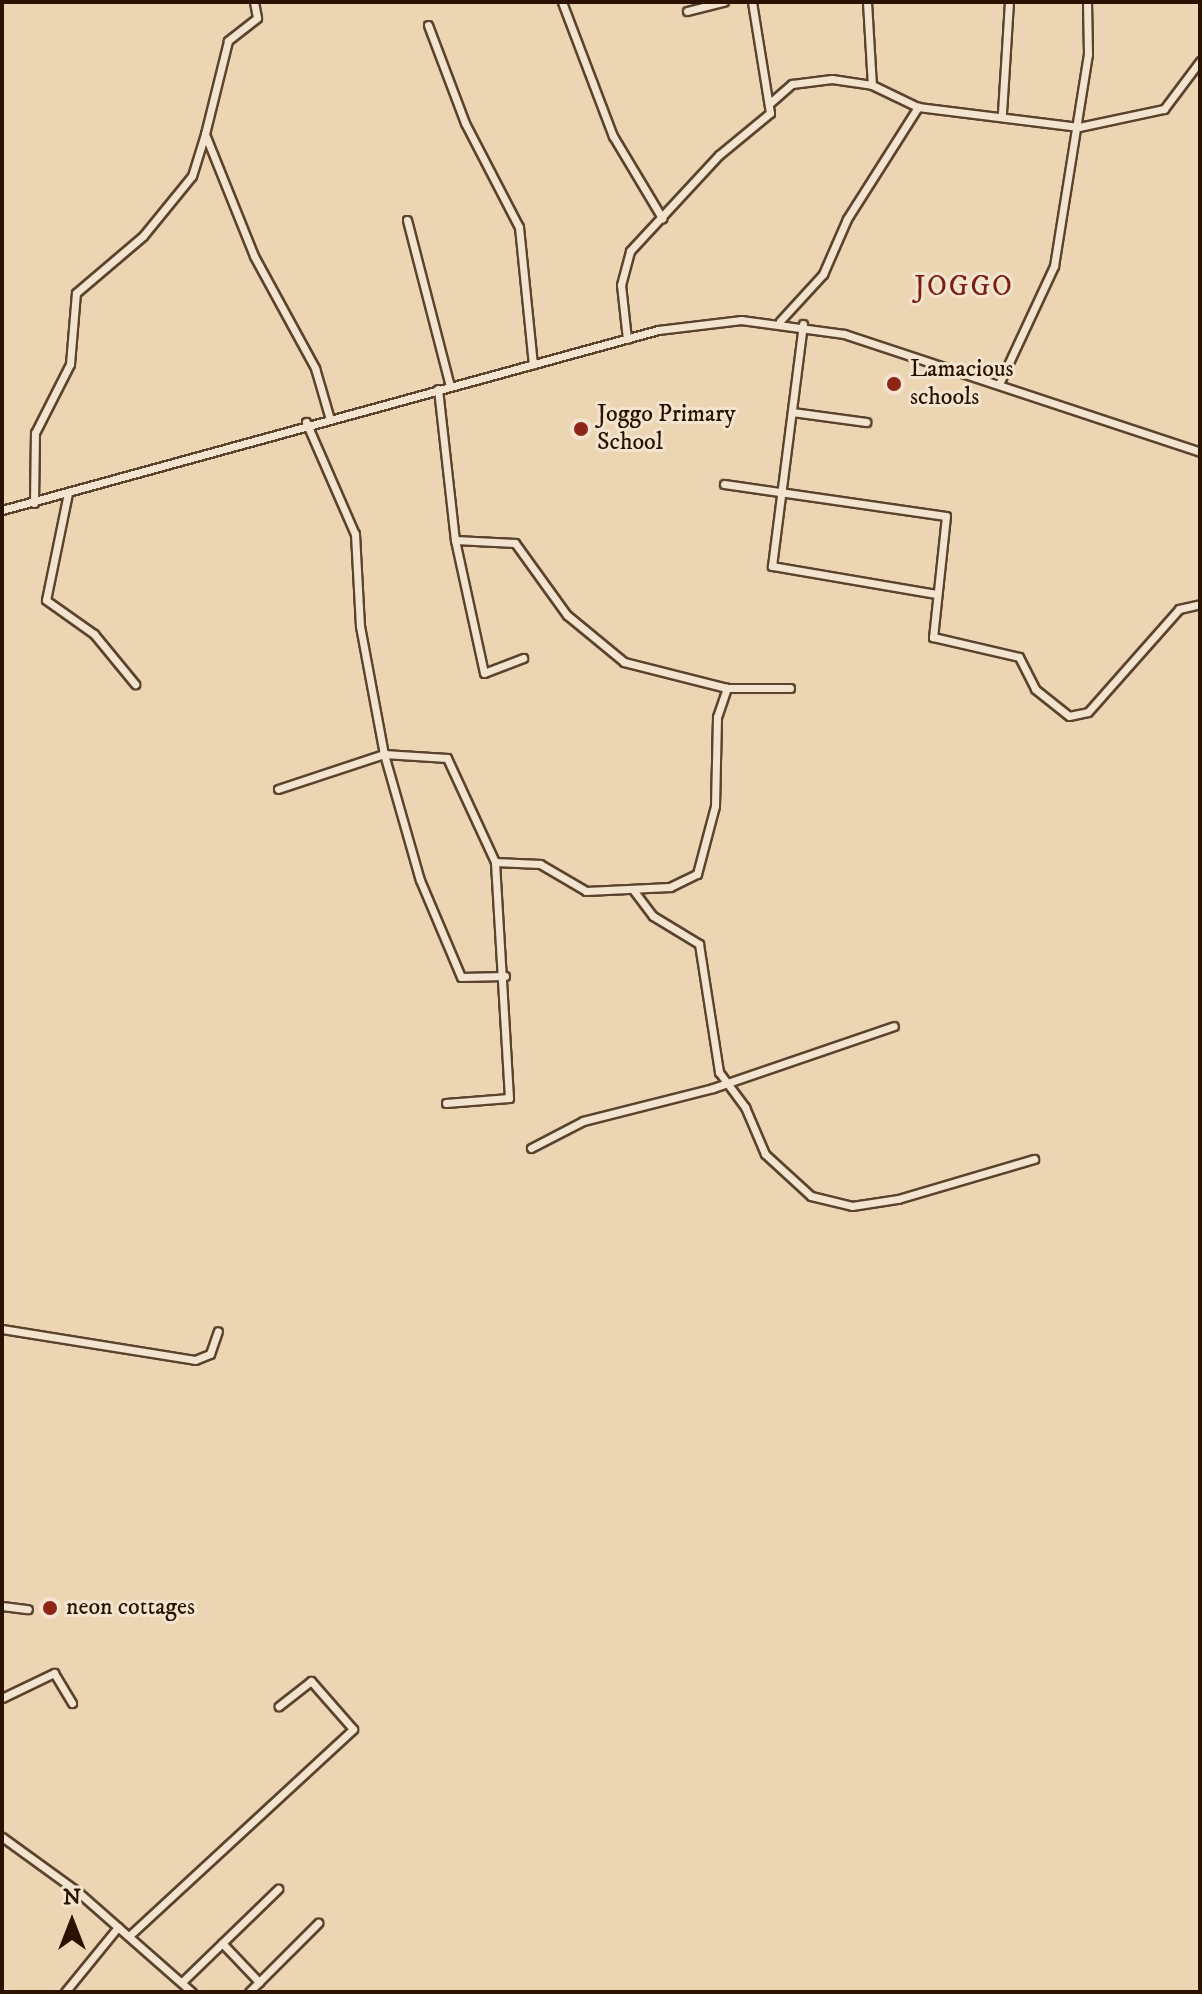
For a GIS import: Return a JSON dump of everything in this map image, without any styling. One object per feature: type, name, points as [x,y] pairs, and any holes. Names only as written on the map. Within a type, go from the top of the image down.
[{"type":"street","points":[[34,503],[35,433],[70,364],[76,293],[143,236],[192,176],[228,41],[257,18],[254,2]]},
{"type":"street","points":[[562,2],[613,136],[662,218]]},
{"type":"street","points":[[687,11],[724,2]]},
{"type":"street","points":[[752,2],[770,103]]},
{"type":"street","points":[[867,2],[872,85]]},
{"type":"street","points":[[1002,113],[1009,2]]},
{"type":"street","points":[[999,384],[1054,266],[1079,127],[1091,30],[1087,2]]},
{"type":"street","points":[[428,25],[465,123],[519,227],[533,364]]},
{"type":"street","points":[[627,339],[624,267],[662,218],[719,155],[764,124],[770,103],[782,89],[812,80],[872,85],[918,107],[1002,113],[1079,127],[1164,109],[1200,61]]},
{"type":"street","points":[[780,321],[823,274],[847,219],[918,107]]},
{"type":"street","points":[[205,134],[254,256],[315,368],[329,416]]},
{"type":"street","points":[[407,220],[450,386]]},
{"type":"street","points":[[2,510],[306,422],[627,339],[712,323],[780,321],[803,324],[999,384],[1200,452]]},
{"type":"street","points":[[803,324],[772,566],[936,594]]},
{"type":"street","points":[[438,389],[455,540],[472,593],[479,664],[490,674],[523,658]]},
{"type":"street","points":[[792,412],[866,422]]},
{"type":"street","points":[[306,422],[355,534],[360,626],[384,754],[420,880],[461,977],[505,976]]},
{"type":"street","points":[[724,484],[780,489],[946,516],[933,637],[1019,657],[1029,682],[1056,710],[1079,716],[1174,613],[1200,604]]},
{"type":"street","points":[[68,493],[46,600],[94,634],[135,684]]},
{"type":"street","points":[[455,540],[515,543],[567,615],[624,662],[727,688],[790,688]]},
{"type":"street","points":[[495,862],[540,864],[586,891],[670,887],[697,874],[715,806],[717,717],[727,688]]},
{"type":"street","points":[[278,789],[384,754],[447,758],[495,862],[505,976],[509,1098],[446,1103]]},
{"type":"street","points":[[634,891],[653,916],[699,944],[707,1020],[725,1083],[745,1107],[765,1154],[828,1205],[944,1189],[1034,1159]]},
{"type":"street","points":[[531,1148],[583,1121],[725,1083],[894,1026]]},
{"type":"street","points":[[2,1329],[195,1360],[210,1354],[218,1331]]},
{"type":"street","points":[[2,1606],[28,1609]]},
{"type":"street","points":[[2,1698],[54,1673],[72,1703]]},
{"type":"street","points":[[129,1936],[353,1729],[311,1681],[279,1706]]},
{"type":"street","points":[[2,1837],[118,1927],[192,1992]]},
{"type":"street","points":[[182,1982],[278,1889]]},
{"type":"street","points":[[249,1992],[318,1923]]},
{"type":"street","points":[[65,1992],[118,1927]]},
{"type":"street","points":[[222,1943],[259,1982]]},
{"type":"place","name":"Lamacious schools","points":[[894,384]]},
{"type":"place","name":"Joggo Primary School","points":[[581,429]]},
{"type":"place","name":"neon cottages","points":[[50,1608]]},
{"type":"district","name":"JOGGO","points":[[964,287]]}]
